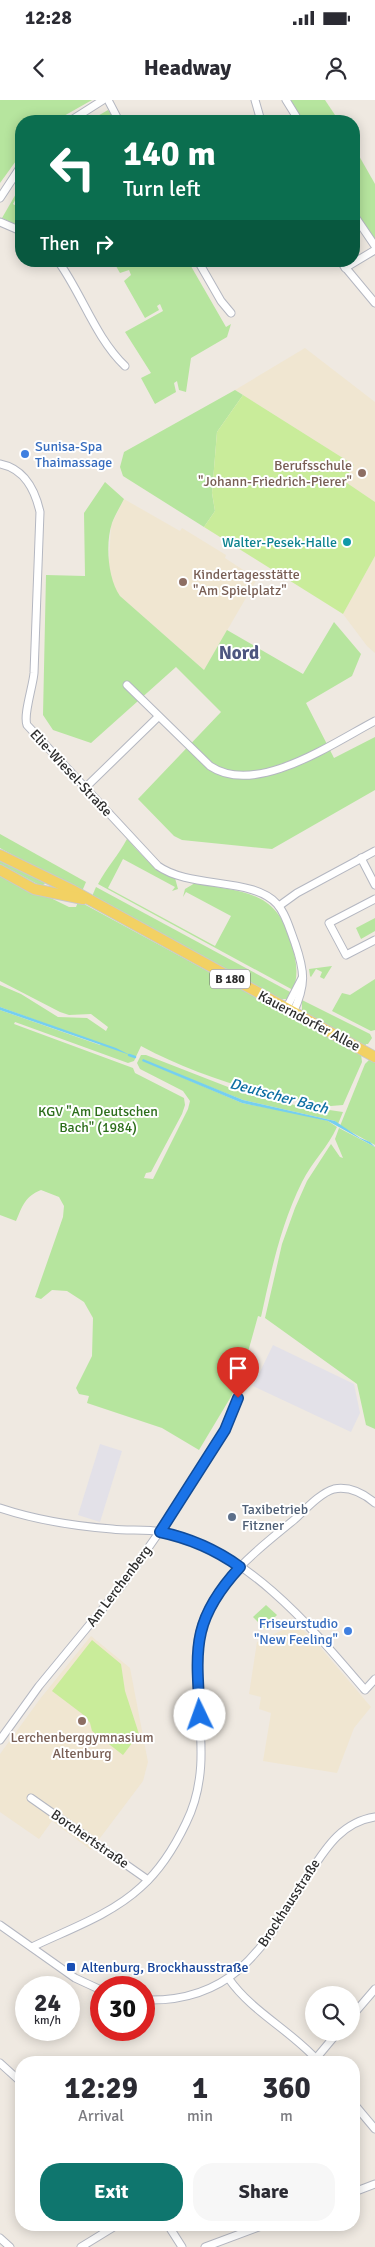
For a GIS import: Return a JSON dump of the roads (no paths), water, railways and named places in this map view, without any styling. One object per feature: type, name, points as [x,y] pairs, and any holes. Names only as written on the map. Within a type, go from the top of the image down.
[{"type":"main road","name":"Kauerndorfer Allee","points":[[0,855],[72,890],[86,900],[375,1057]]},
{"type":"main road","name":"Kauerndorfer Allee","points":[[0,870],[34,889],[86,900]]},
{"type":"street","points":[[79,115],[103,100]]},
{"type":"street","points":[[108,100],[117,115]]},
{"type":"street","points":[[255,100],[259,115]]},
{"type":"street","points":[[286,100],[295,115]]},
{"type":"street","points":[[0,198],[15,175]]},
{"type":"street","points":[[0,222],[15,228]]},
{"type":"street","points":[[360,224],[375,246]]},
{"type":"street","points":[[360,256],[375,250]]},
{"type":"street","points":[[62,267],[73,282],[114,355],[125,366]]},
{"type":"street","points":[[202,267],[222,302],[231,313]]},
{"type":"street","points":[[345,267],[375,303]]},
{"type":"street","name":"Elie-Wiesel-Straße","points":[[0,464],[14,469],[28,480],[36,494],[40,512],[34,682],[25,720],[31,730],[147,856],[162,869],[186,878],[245,888],[272,899],[279,906]]},
{"type":"street","points":[[127,685],[210,766],[225,773],[240,776],[257,775],[288,765],[375,721]]},
{"type":"street","points":[[85,788],[158,717]]},
{"type":"street","points":[[289,1011],[302,978],[296,947],[279,906],[297,892],[375,850]]},
{"type":"street","points":[[361,858],[375,885]]},
{"type":"street","points":[[375,899],[330,923],[346,955],[375,940]]},
{"type":"street","name":"Am Lerchenberg","points":[[0,1740],[39,1686],[123,1584],[160,1532],[225,1430],[238,1398]]},
{"type":"street","points":[[32,1948],[117,1904],[148,1880],[173,1848],[195,1802],[203,1752],[198,1645],[201,1627],[212,1604],[240,1567],[312,1504],[332,1490],[356,1490],[375,1503]]},
{"type":"street","points":[[0,1508],[21,1515],[74,1525],[160,1532],[184,1537],[205,1546],[240,1567],[286,1604],[322,1640],[365,1690],[375,1679]]},
{"type":"street","name":"Borchertstraße","points":[[32,1798],[148,1880]]},
{"type":"street","name":"Brockhausstraße","points":[[155,1999],[192,1994],[229,1979],[263,1947],[326,1846],[347,1827],[375,1817]]},
{"type":"street","points":[[0,1925],[74,1978],[90,1985]]},
{"type":"street","points":[[229,1979],[237,1990],[310,2056]]},
{"type":"street","points":[[360,2006],[375,1989]]},
{"type":"street","points":[[320,2056],[331,2041]]},
{"type":"street","points":[[0,2063],[15,2077]]},
{"type":"street","points":[[360,2111],[375,2129]]},
{"type":"street","points":[[360,2190],[375,2184]]},
{"type":"street","points":[[81,2247],[107,2231]]},
{"type":"street","points":[[172,2231],[182,2247]]},
{"type":"street","points":[[205,2247],[248,2231]]},
{"type":"street","points":[[0,2238],[10,2247]]},
{"type":"water","points":[[0,1007],[116,1048],[130,1055],[0,1010]]},
{"type":"water","points":[[143,1059],[243,1100],[335,1121],[375,1147],[328,1121],[242,1103],[142,1061]]},
{"type":"waterway","name":"Deutscher Bach","points":[[129,1055],[135,1057]]},
{"type":"place","name":"Sunisa-Spa Thaimassage","points":[[25,454]]},
{"type":"place","name":"Berufsschule \"Johann-Friedrich-Pierer\"","points":[[362,473]]},
{"type":"place","name":"Walter-Pesek-Halle","points":[[347,542]]},
{"type":"place","name":"Kindertagesstätte \"Am Spielplatz\"","points":[[183,582]]},
{"type":"place","name":"Taxibetrieb Fitzner","points":[[232,1517]]},
{"type":"place","name":"Friseurstudio \"New Feeling\"","points":[[348,1631]]},
{"type":"place","name":"Lerchenberggymnasium Altenburg","points":[[82,1721]]},
{"type":"place","name":"Altenburg, Brockhausstraße","points":[[71,1967]]},
{"type":"district","name":"Nord","points":[[239,653]]},
{"type":"park label","name":"KGV \"Am Deutschen Bach\" (1984)","points":[[98,1120]]}]
